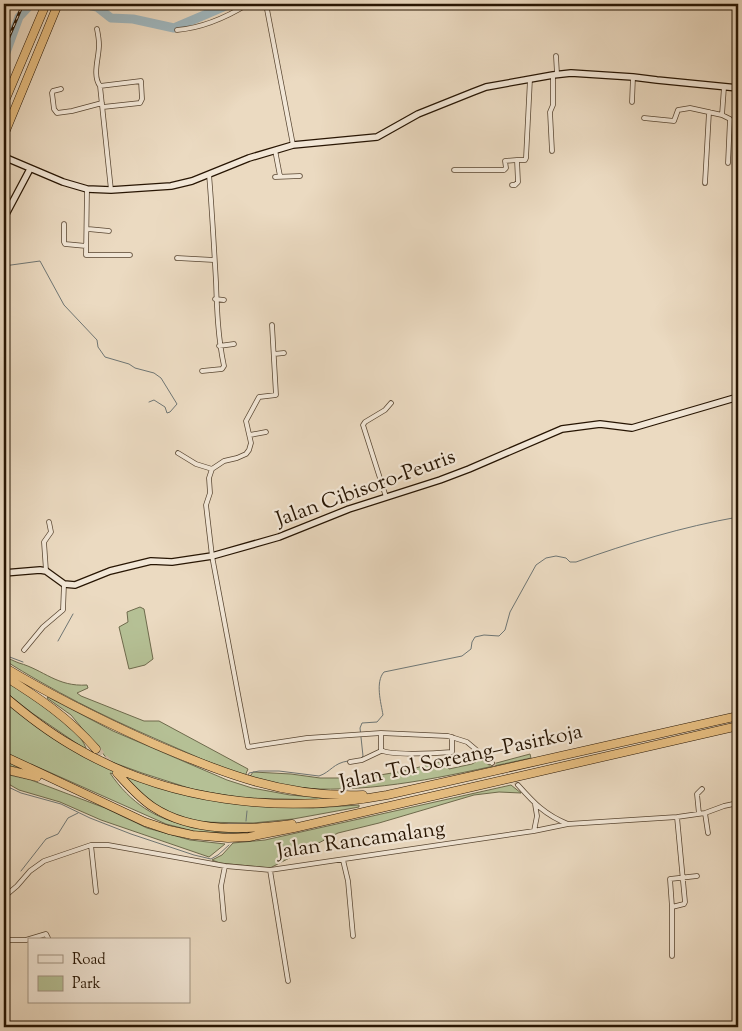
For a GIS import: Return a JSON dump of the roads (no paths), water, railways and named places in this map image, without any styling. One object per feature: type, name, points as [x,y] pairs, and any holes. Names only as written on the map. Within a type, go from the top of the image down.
[{"type":"highway","points":[[4,103],[46,4]]},
{"type":"highway","points":[[4,135],[58,4]]},
{"type":"highway","points":[[4,670],[46,697],[198,763],[256,782],[304,793],[329,795],[410,790]]},
{"type":"highway","name":"Jalan Tol Soreang–Pasirkoja","points":[[4,696],[35,722],[72,746],[115,767],[168,786],[214,797],[261,803],[309,804],[356,800],[410,790],[738,716]]},
{"type":"highway","points":[[46,697],[96,749]]},
{"type":"highway","name":"Jalan Tol Soreang–Pasirkoja","points":[[4,756],[29,771],[157,826],[186,834],[216,838],[238,838],[264,834],[738,726]]},
{"type":"highway","points":[[4,769],[29,771]]},
{"type":"highway","points":[[117,773],[141,799],[154,808],[176,820],[197,824],[229,827],[270,827],[355,813]]},
{"type":"street","points":[[177,30],[197,27],[235,12],[248,4]]},
{"type":"street","points":[[266,4],[294,145]]},
{"type":"street","points":[[97,29],[99,44],[96,63],[97,80],[100,86],[111,190]]},
{"type":"street","points":[[552,150],[550,112],[553,104],[556,56]]},
{"type":"street","points":[[4,157],[63,182],[87,189],[111,190],[171,186],[192,181],[275,150],[294,145],[372,139],[423,111],[486,87],[555,74],[571,73],[633,77],[738,88]]},
{"type":"street","points":[[632,102],[633,77]]},
{"type":"street","points":[[454,170],[504,170],[506,168],[505,161],[525,160],[527,156],[530,80]]},
{"type":"street","points":[[61,89],[52,93],[54,109],[57,113],[102,105],[140,102],[142,99],[141,82],[100,86]]},
{"type":"street","points":[[722,115],[724,87]]},
{"type":"street","points":[[644,118],[674,121],[677,111],[681,108],[690,108],[722,115],[730,119],[728,163]]},
{"type":"street","points":[[705,183],[708,112]]},
{"type":"street","points":[[275,150],[280,176]]},
{"type":"street","points":[[512,185],[518,182],[517,160]]},
{"type":"street","points":[[4,218],[30,168]]},
{"type":"street","points":[[202,372],[223,368],[215,299],[208,174]]},
{"type":"street","points":[[275,177],[300,176]]},
{"type":"street","points":[[87,189],[88,229],[85,253],[87,256],[130,255]]},
{"type":"street","points":[[64,224],[64,242],[66,244],[86,246]]},
{"type":"street","points":[[88,229],[109,231]]},
{"type":"street","points":[[177,258],[214,260]]},
{"type":"street","points":[[215,299],[224,300]]},
{"type":"street","points":[[272,324],[276,395],[259,397],[246,421],[246,428],[250,435],[251,443],[246,454],[224,461],[212,469],[209,478],[210,493],[206,505],[212,556],[248,747],[307,738],[381,733],[452,737],[467,742],[492,763]]},
{"type":"street","points":[[219,346],[234,344]]},
{"type":"street","points":[[274,354],[284,353]]},
{"type":"street","name":"Jalan Cibisoro-Peuris","points":[[64,584],[75,585],[110,571],[152,561],[172,562],[212,556],[279,537],[349,509],[469,469],[562,429],[600,424],[632,428],[738,397]]},
{"type":"street","points":[[386,498],[363,424],[385,410],[391,403]]},
{"type":"street","points":[[250,435],[266,432]]},
{"type":"street","points":[[178,453],[196,464],[212,469]]},
{"type":"street","points":[[46,572],[44,542],[51,532],[49,522]]},
{"type":"street","points":[[4,573],[34,569],[46,572],[64,584],[63,610],[43,627],[24,650]]},
{"type":"street","points":[[381,733],[381,751]]},
{"type":"street","points":[[350,762],[362,760],[381,751],[452,752],[452,737]]},
{"type":"street","points":[[518,785],[535,804],[553,818],[568,824]]},
{"type":"street","points":[[699,812],[698,793],[702,789]]},
{"type":"street","name":"Jalan Rancamalang","points":[[4,898],[36,865],[52,857],[91,845],[108,845],[225,866],[270,870],[534,831],[568,824],[677,817],[699,812],[705,814],[738,802]]},
{"type":"street","points":[[534,831],[537,816],[535,804]]},
{"type":"street","points":[[705,814],[708,833]]},
{"type":"street","points":[[672,907],[684,904],[677,817]]},
{"type":"street","points":[[91,845],[96,892]]},
{"type":"street","points":[[343,860],[348,881],[353,936]]},
{"type":"street","points":[[224,919],[221,886],[225,866]]},
{"type":"street","points":[[270,870],[288,981]]},
{"type":"street","points":[[672,956],[670,880],[697,876]]},
{"type":"street","points":[[33,938],[46,934],[48,938]]},
{"type":"street","points":[[4,940],[28,939]]},
{"type":"waterway","points":[[4,58],[19,17],[31,4]]},
{"type":"waterway","points":[[81,4],[97,7],[111,18],[133,19],[174,28],[230,4]]},
{"type":"waterway","points":[[4,266],[40,261],[64,305],[97,340],[98,347],[105,357],[154,373],[161,378],[177,404],[167,413],[165,407],[154,400],[149,402]]},
{"type":"waterway","points":[[360,759],[363,756],[360,728],[362,723],[377,722],[383,715],[379,687],[381,676],[384,672],[462,656],[471,649],[475,637],[484,635],[499,636],[505,630],[510,612],[536,565],[546,558],[556,556],[566,558],[570,562],[576,562],[656,536],[738,517]]},
{"type":"waterway","points":[[58,641],[73,614]]},
{"type":"waterway","points":[[4,656],[23,662]]},
{"type":"waterway","points":[[248,777],[249,773],[259,771],[279,771],[319,776],[348,761]]},
{"type":"waterway","points":[[4,785],[21,793],[61,804],[131,834],[194,855],[211,859],[229,845]]},
{"type":"waterway","points":[[246,821],[247,811]]},
{"type":"waterway","points":[[21,871],[46,839],[58,834],[68,818],[78,813]]},
{"type":"tunnel","points":[[96,749],[111,766]]},
{"type":"tunnel","points":[[492,763],[518,785]]},
{"type":"railway","points":[[4,49],[23,4]]}]
